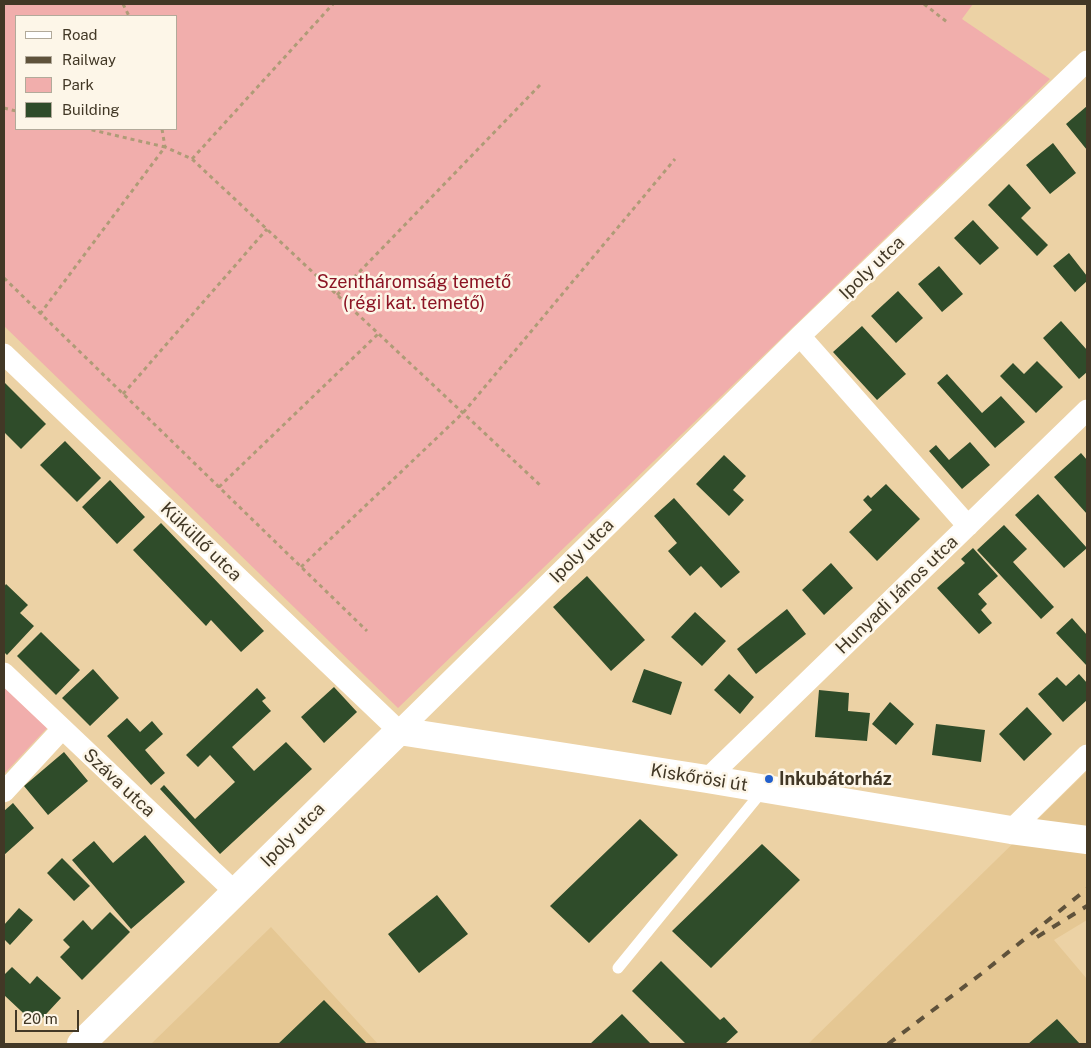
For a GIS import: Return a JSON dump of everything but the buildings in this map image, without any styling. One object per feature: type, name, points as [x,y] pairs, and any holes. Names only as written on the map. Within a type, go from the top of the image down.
[{"type":"street","name":"Ipoly utca","points":[[80,1044],[800,336],[1087,61]]},
{"type":"street","points":[[800,336],[968,526]]},
{"type":"street","name":"Küküllő utca","points":[[4,354],[399,731]]},
{"type":"street","name":"Hunyadi János utca","points":[[707,779],[1087,410]]},
{"type":"street","name":"Száva utca","points":[[4,673],[235,892]]},
{"type":"street","points":[[4,792],[62,729]]},
{"type":"street","name":"Kiskőrösi út","points":[[399,731],[764,788],[1011,830],[1087,840]]},
{"type":"street","points":[[1011,830],[1087,755]]},
{"type":"lane","points":[[618,968],[764,788]]},
{"type":"path","points":[[192,159],[333,4]]},
{"type":"path","points":[[924,4],[947,22]]},
{"type":"path","points":[[337,295],[540,85]]},
{"type":"path","points":[[92,130],[166,147],[192,159],[541,486]]},
{"type":"path","points":[[40,314],[166,147],[162,130]]},
{"type":"path","points":[[300,567],[463,413],[675,160]]},
{"type":"path","points":[[123,394],[267,229]]},
{"type":"path","points":[[4,278],[367,631]]},
{"type":"path","points":[[219,488],[378,334]]},
{"type":"shaded area","points":[[1087,771],[1087,920],[1054,940],[1087,979],[1087,1044],[808,1044]]},
{"type":"shaded area","points":[[271,927],[378,1044],[151,1044]]},
{"type":"green space","name":"Szentháromság temető (régi kat. temető)","points":[[4,4],[973,4],[962,19],[1050,79],[398,708],[4,326]]},
{"type":"green space","points":[[4,687],[47,728],[4,774]]},
{"type":"railway","points":[[888,1044],[981,974],[1087,889]]},
{"type":"railway","points":[[1037,937],[1087,906]]},
{"type":"place","name":"Inkubátorház","points":[[769,779]]}]
